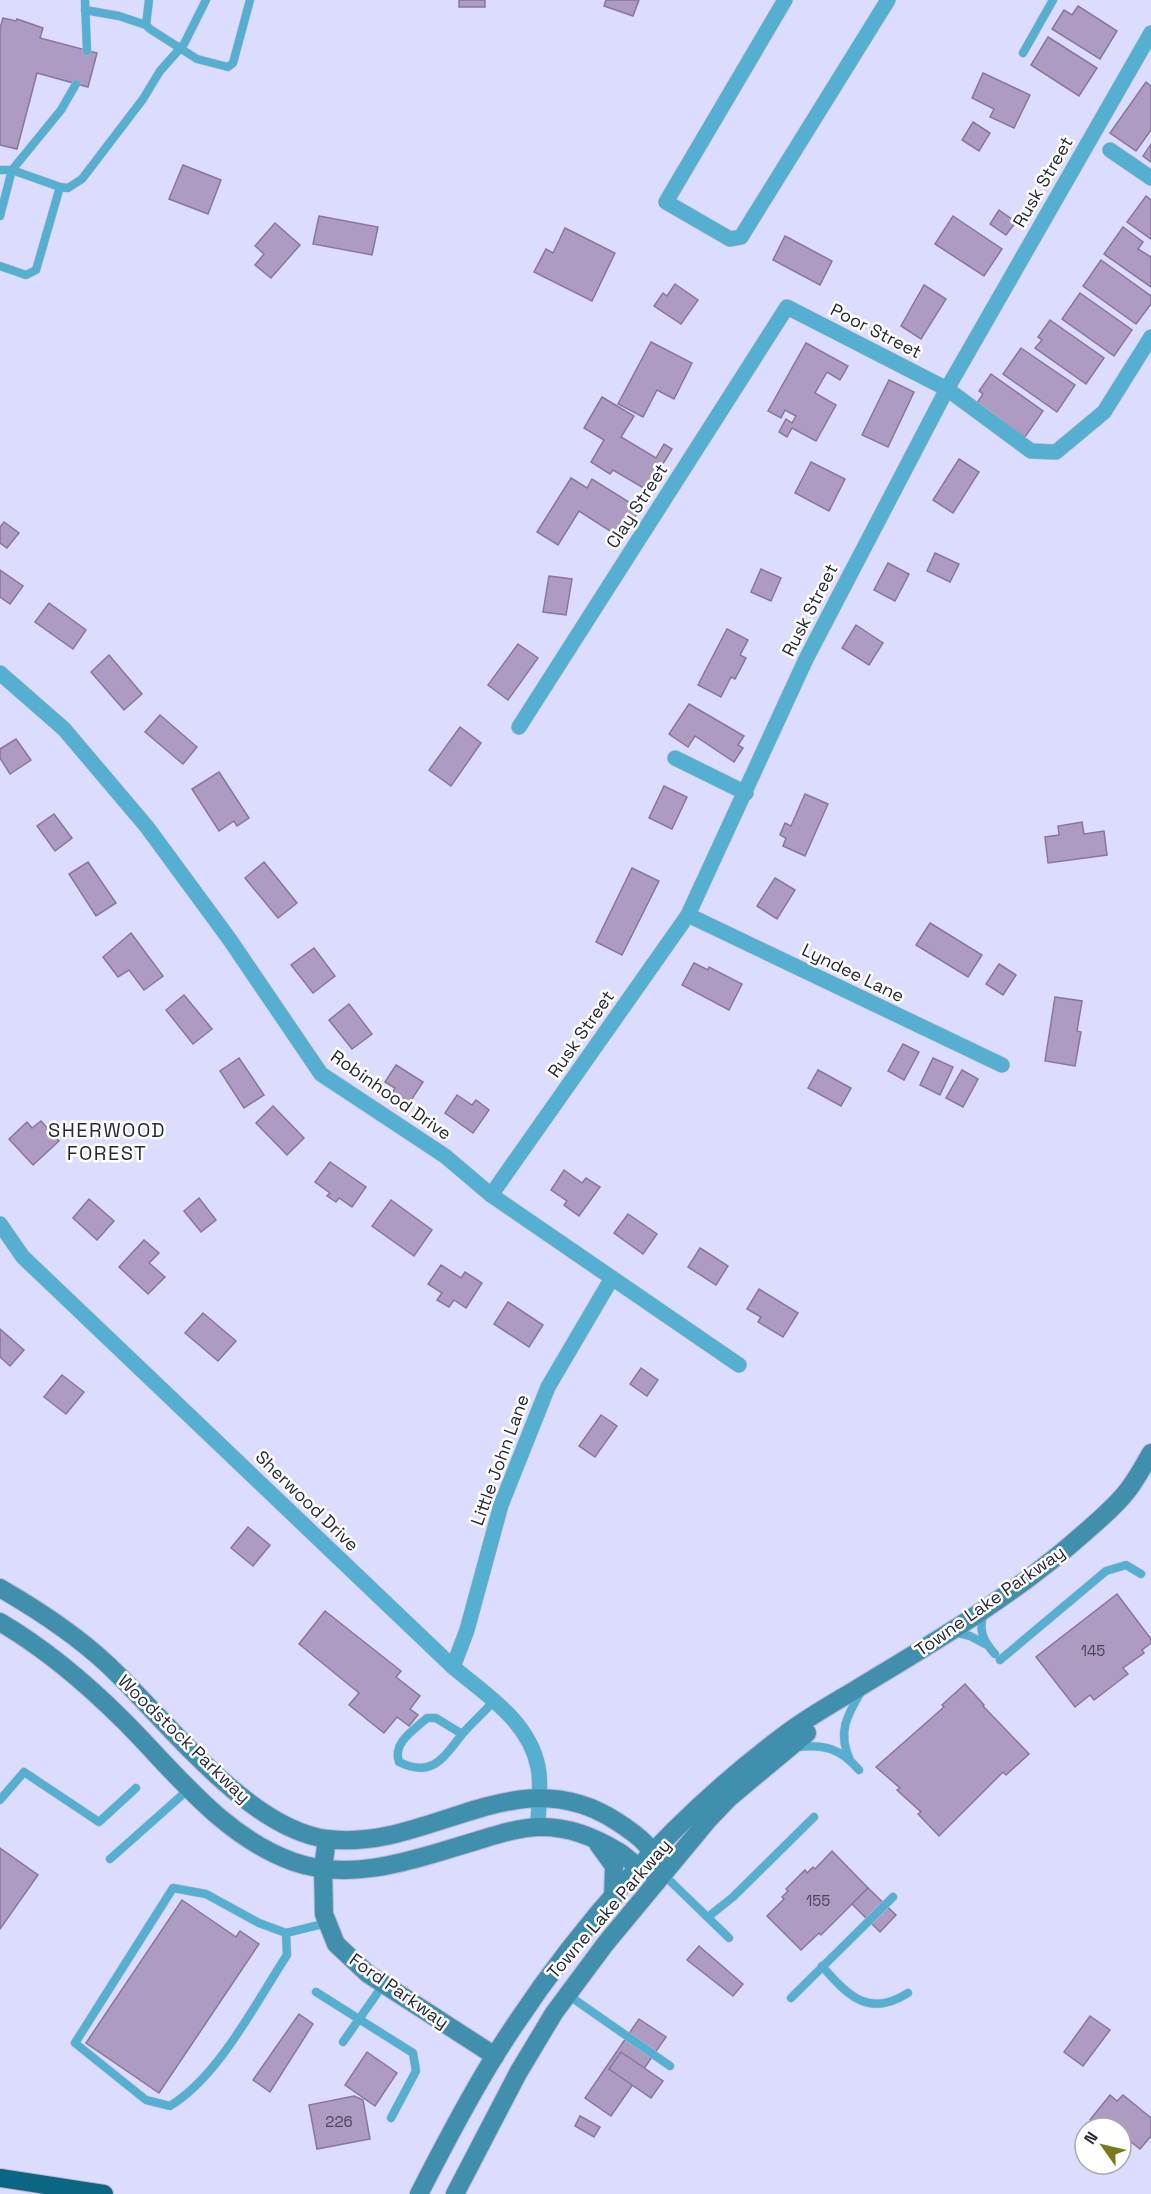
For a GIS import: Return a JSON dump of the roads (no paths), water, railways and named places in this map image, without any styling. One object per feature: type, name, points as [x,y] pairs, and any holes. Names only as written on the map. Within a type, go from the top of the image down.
[{"type":"highway","points":[[0,2178],[104,2194]]},
{"type":"main road","name":"Towne Lake Parkway","points":[[418,2194],[495,2056],[543,1985],[639,1869],[754,1758],[829,1703],[866,1684],[949,1632],[1062,1553],[1128,1491],[1151,1454]]},
{"type":"main road","name":"Woodstock Parkway","points":[[0,1588],[66,1631],[105,1662],[239,1796],[282,1825],[304,1834],[352,1841],[377,1838],[494,1803],[538,1797],[577,1802],[595,1809],[624,1826],[655,1853],[663,1874]]},
{"type":"main road","name":"Woodstock Parkway","points":[[0,1622],[49,1654],[87,1686],[220,1818],[269,1852],[296,1863],[353,1870],[381,1868],[500,1834],[538,1827],[568,1830],[592,1838],[622,1854],[639,1869],[663,1874]]},
{"type":"main road","name":"Towne Lake Parkway","points":[[455,2194],[533,2045],[567,1995],[663,1874],[729,1798],[866,1684]]},
{"type":"main road","points":[[592,1838],[609,1856],[614,1866],[613,1899]]},
{"type":"main road","name":"Ford Parkway","points":[[327,1839],[323,1868],[324,1914],[336,1944],[351,1960],[383,1983],[495,2056]]},
{"type":"street","points":[[785,0],[666,202],[730,239],[741,237],[888,0]]},
{"type":"street","name":"Rusk Street","points":[[492,1195],[688,915],[806,659],[947,389],[1148,42]]},
{"type":"street","points":[[1110,150],[1151,178]]},
{"type":"street","name":"Poor Street","points":[[788,307],[947,389],[1031,451],[1056,452],[1104,412],[1151,337]]},
{"type":"street","name":"Clay Street","points":[[519,726],[788,307]]},
{"type":"street","name":"Robinhood Drive","points":[[0,673],[64,729],[147,827],[230,940],[321,1074],[445,1156],[492,1195],[739,1365]]},
{"type":"street","points":[[675,758],[746,792]]},
{"type":"street","name":"Lyndee Lane","points":[[688,915],[1002,1065]]},
{"type":"street","name":"Sherwood Drive","points":[[0,1224],[22,1257],[453,1667],[518,1721],[539,1768],[538,1827]]},
{"type":"street","name":"Little John Lane","points":[[453,1667],[467,1630],[501,1505],[548,1387],[612,1278]]},
{"type":"lane","points":[[85,0],[87,51]]},
{"type":"lane","points":[[146,25],[149,0]]},
{"type":"lane","points":[[0,170],[12,170],[68,188],[82,179],[143,99],[160,71],[179,49],[206,0]]},
{"type":"lane","points":[[85,10],[119,16],[146,25],[197,59],[228,67],[233,63],[250,0]]},
{"type":"lane","points":[[1023,53],[1053,0]]},
{"type":"lane","points":[[0,216],[12,170],[61,110],[76,84]]},
{"type":"lane","points":[[0,266],[26,275],[36,270],[60,187]]},
{"type":"lane","points":[[949,1632],[970,1636],[986,1645],[997,1657],[1106,1571],[1126,1565],[1141,1574]]},
{"type":"lane","points":[[985,1608],[981,1625],[986,1645]]},
{"type":"lane","points":[[850,1760],[843,1742],[843,1732],[850,1711],[866,1684]]},
{"type":"lane","points":[[462,1734],[436,1718],[427,1718],[400,1743],[396,1754],[399,1762],[411,1768],[433,1767],[454,1748],[462,1734],[494,1701]]},
{"type":"lane","points":[[788,1748],[830,1747],[850,1760],[859,1770]]},
{"type":"lane","points":[[0,1800],[24,1772],[99,1822],[136,1788]]},
{"type":"lane","points":[[110,1859],[190,1788]]},
{"type":"lane","points":[[708,1917],[733,1897],[814,1817]]},
{"type":"lane","points":[[663,1874],[729,1938]]},
{"type":"lane","points":[[286,1932],[288,1955],[207,2077],[170,2106],[146,2100],[75,2043],[173,1888],[206,1894],[259,1923],[286,1932],[327,1923]]},
{"type":"lane","points":[[791,1998],[894,1897]]},
{"type":"lane","points":[[822,1966],[845,1991],[866,2003],[890,2003],[908,1993]]},
{"type":"lane","points":[[343,2042],[383,1983]]},
{"type":"lane","points":[[316,1992],[414,2053],[416,2072],[391,2118]]},
{"type":"lane","points":[[567,1995],[670,2066]]},
{"type":"district","name":"SHERWOOD FOREST","points":[[107,1142]]}]
